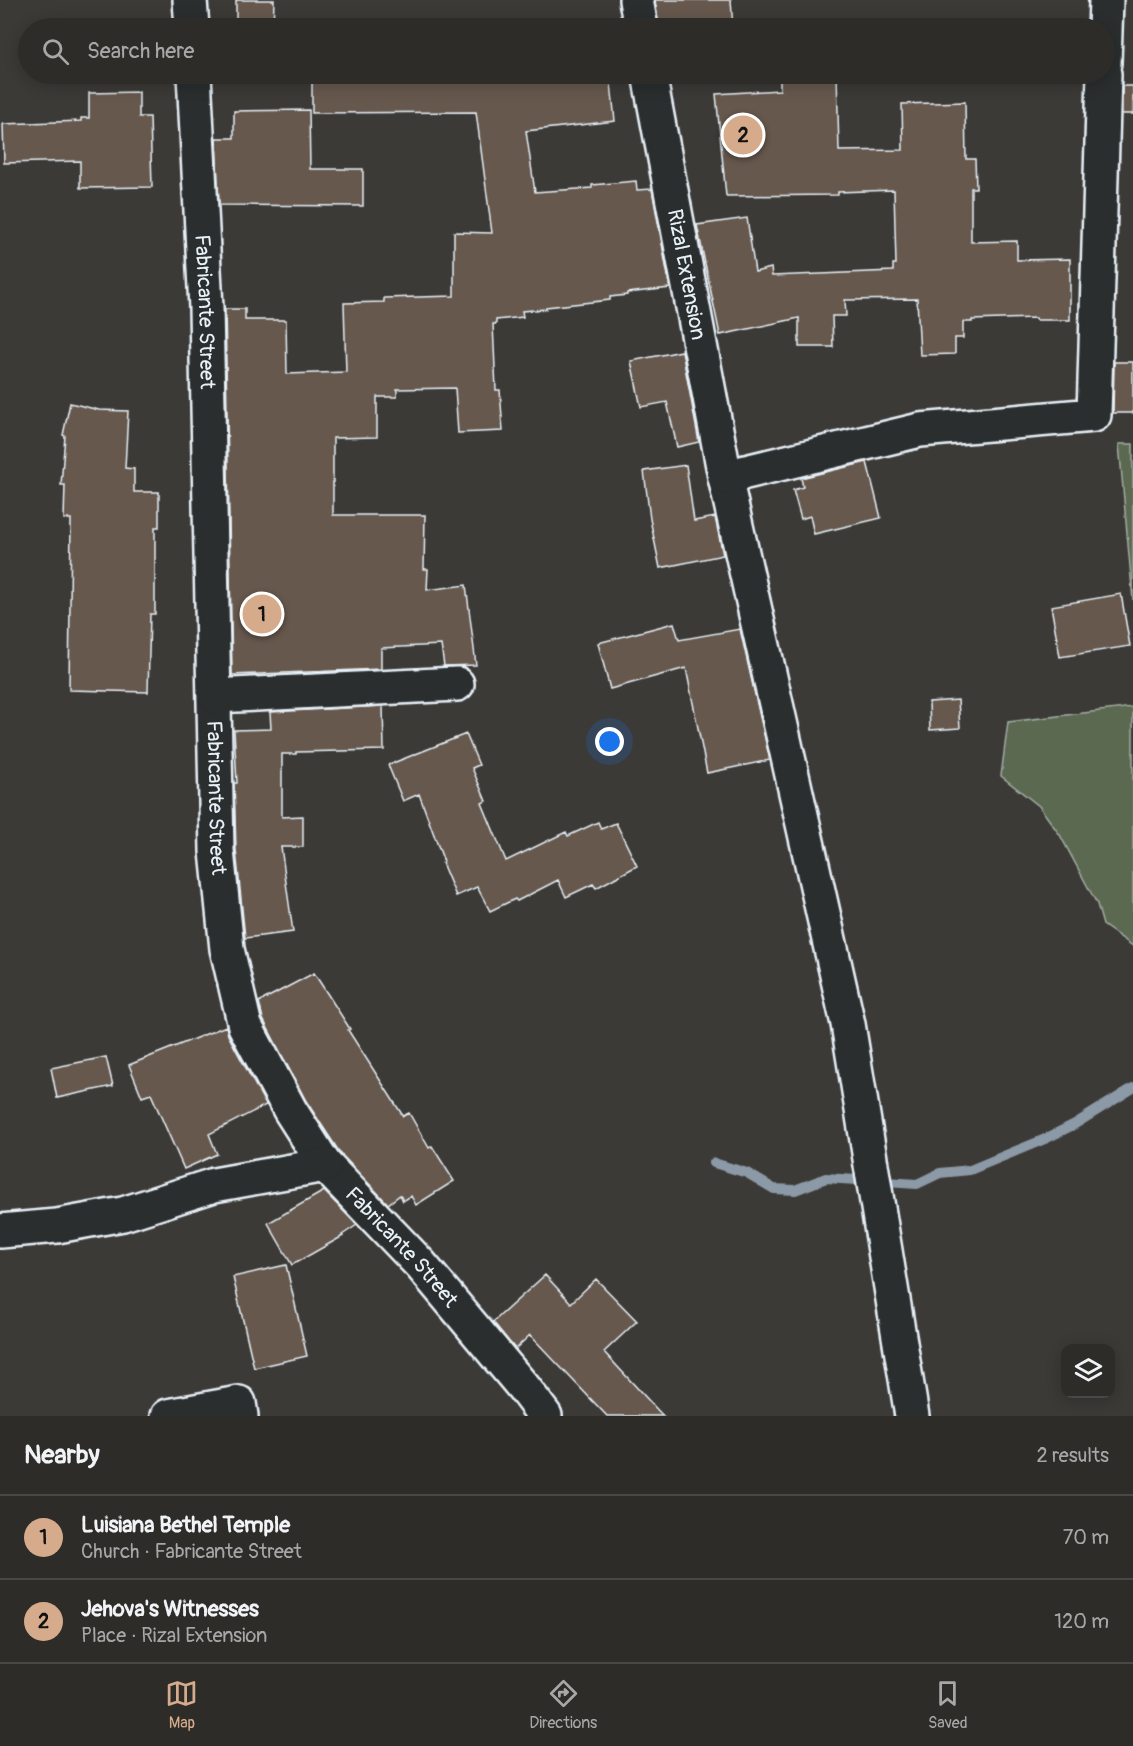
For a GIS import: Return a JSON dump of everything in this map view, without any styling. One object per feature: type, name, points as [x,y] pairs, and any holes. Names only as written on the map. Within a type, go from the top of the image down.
[{"type":"street","points":[[190,0],[191,18]]},
{"type":"street","points":[[636,0],[639,18]]},
{"type":"street","points":[[1105,18],[1106,0]]},
{"type":"street","name":"Fabricante Street","points":[[195,84],[206,308],[217,851],[227,949],[245,1026],[290,1110],[324,1165],[421,1265],[545,1416]]},
{"type":"street","name":"Rizal Extension","points":[[651,84],[725,477],[848,1024],[911,1410]]},
{"type":"street","points":[[725,477],[920,430],[1094,415],[1104,84]]},
{"type":"street","points":[[215,696],[457,684]]},
{"type":"street","points":[[0,1231],[57,1226],[123,1214],[214,1185],[324,1165]]},
{"type":"street","points":[[168,1416],[238,1402],[241,1416]]},
{"type":"green space","points":[[1119,444],[1133,444],[1133,600]]},
{"type":"green space","points":[[1133,707],[1133,946],[1103,925],[1097,904],[1060,835],[1039,806],[1001,776],[1008,722]]},
{"type":"building","points":[[236,0],[274,0],[273,18],[236,18]]},
{"type":"building","points":[[655,0],[731,0],[732,18],[658,18]]},
{"type":"building","points":[[312,84],[611,84],[615,121],[526,131],[535,192],[592,188],[592,185],[636,181],[637,190],[652,189],[670,288],[627,293],[627,295],[610,297],[610,300],[522,311],[523,317],[496,320],[496,324],[493,324],[496,390],[500,390],[503,431],[458,433],[455,388],[397,389],[397,397],[377,397],[377,437],[333,438],[333,515],[425,515],[424,569],[428,569],[427,590],[466,585],[476,665],[444,666],[441,645],[381,648],[381,669],[232,675],[225,309],[245,309],[245,320],[286,320],[287,374],[346,372],[344,303],[384,302],[384,298],[454,296],[454,232],[492,233],[476,112],[312,113]]},
{"type":"building","points":[[780,84],[837,84],[839,151],[903,150],[902,104],[965,102],[966,159],[975,159],[976,188],[971,188],[971,242],[1017,241],[1017,260],[1070,259],[1070,320],[1036,320],[1036,318],[963,322],[963,338],[955,338],[955,354],[920,355],[917,299],[845,300],[846,316],[832,316],[833,347],[799,347],[799,318],[720,335],[697,225],[747,218],[755,272],[771,268],[772,276],[893,271],[893,264],[896,264],[894,190],[838,192],[838,195],[726,196],[716,94],[780,90]]},
{"type":"building","points":[[1122,86],[1133,86],[1133,114],[1122,114]]},
{"type":"building","points":[[139,92],[139,117],[150,117],[152,187],[80,188],[80,161],[4,163],[3,124],[81,121],[81,118],[89,118],[89,93]]},
{"type":"building","points":[[309,110],[310,169],[363,169],[363,206],[219,205],[216,138],[234,138],[234,111]]},
{"type":"building","points":[[682,351],[699,442],[677,447],[667,402],[641,407],[631,361]]},
{"type":"building","points":[[1114,362],[1133,362],[1133,413],[1113,413]]},
{"type":"building","points":[[70,403],[99,410],[128,411],[125,468],[134,469],[134,492],[159,492],[159,527],[155,527],[155,614],[150,614],[148,692],[69,690],[71,519],[64,519],[65,485],[61,485],[65,436],[63,435]]},
{"type":"building","points":[[867,462],[881,518],[814,534],[810,516],[801,519],[793,490],[803,487],[801,478]]},
{"type":"building","points":[[686,465],[694,521],[715,517],[723,555],[660,568],[650,519],[644,471]]},
{"type":"building","points":[[1121,594],[1130,646],[1060,657],[1051,606]]},
{"type":"building","points":[[674,623],[679,640],[740,629],[770,760],[707,773],[686,668],[610,689],[598,643]]},
{"type":"building","points":[[958,700],[960,728],[930,730],[929,702]]},
{"type":"building","points":[[383,706],[384,750],[282,754],[282,817],[303,816],[303,847],[281,847],[293,932],[245,938],[236,850],[234,783],[237,783],[234,730],[271,729],[270,712]]},
{"type":"building","points":[[466,734],[479,765],[472,768],[486,801],[482,803],[506,861],[566,832],[568,836],[598,822],[601,829],[616,823],[637,866],[596,888],[593,884],[566,897],[558,880],[517,901],[515,899],[490,911],[477,887],[456,896],[442,863],[444,862],[419,794],[403,801],[388,765]]},
{"type":"building","points":[[314,973],[403,1116],[409,1113],[429,1148],[432,1146],[454,1181],[416,1205],[411,1196],[403,1201],[400,1195],[388,1204],[340,1153],[306,1101],[263,1019],[259,1002]]},
{"type":"building","points":[[226,1026],[228,1035],[266,1105],[209,1134],[217,1154],[184,1169],[151,1094],[142,1097],[129,1065]]},
{"type":"building","points":[[106,1057],[113,1086],[57,1098],[51,1068]]},
{"type":"building","points":[[324,1191],[357,1225],[343,1236],[292,1265],[268,1223]]},
{"type":"building","points":[[286,1265],[307,1356],[254,1368],[233,1277]]},
{"type":"building","points":[[545,1275],[571,1303],[596,1279],[637,1321],[604,1352],[663,1416],[607,1416],[530,1335],[515,1349],[493,1322]]},
{"type":"waterway","points":[[714,1163],[747,1173],[774,1189],[795,1190],[826,1178],[917,1184],[940,1173],[970,1170],[1045,1139],[1075,1124],[1133,1088]]},
{"type":"place","name":"Jehova's Witnesses","points":[[743,135]]},
{"type":"place","name":"Luisiana Bethel Temple","points":[[262,614]]}]
